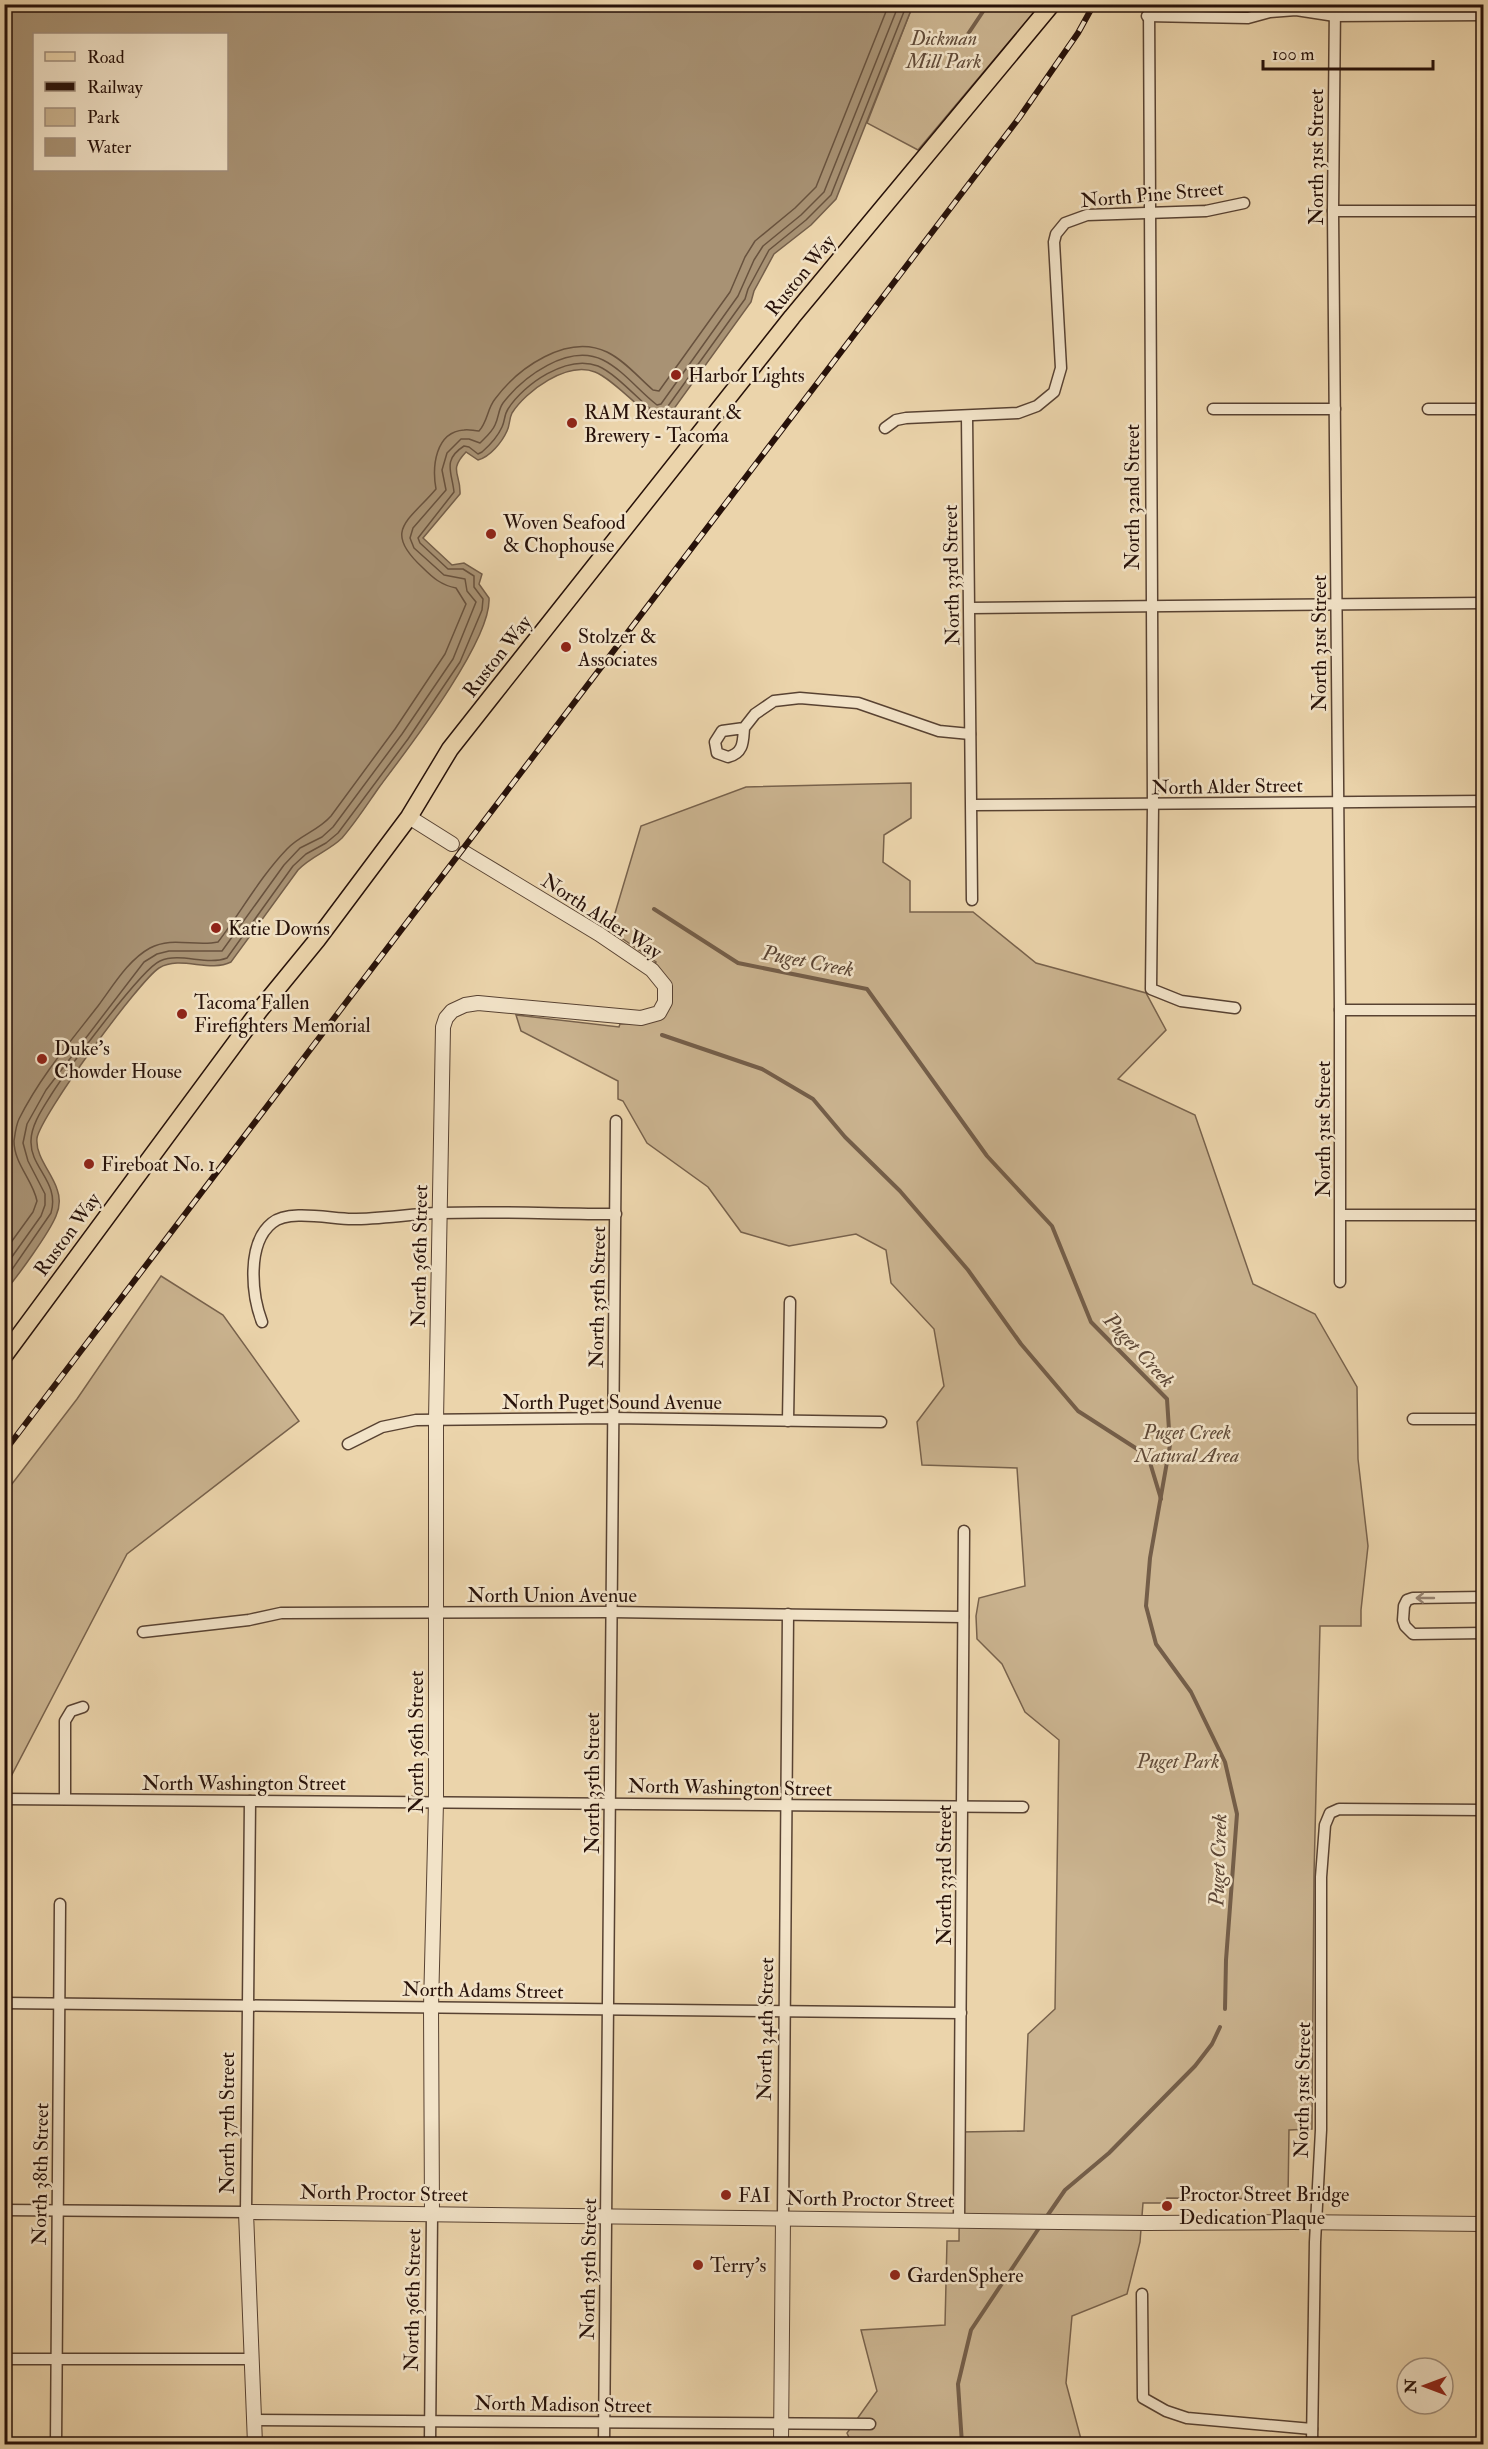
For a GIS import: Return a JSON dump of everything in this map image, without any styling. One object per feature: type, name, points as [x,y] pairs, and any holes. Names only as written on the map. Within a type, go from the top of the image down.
[{"type":"main road","name":"Ruston Way","points":[[4,1356],[259,1011],[317,940],[409,817],[450,749],[799,309],[1052,4]]},
{"type":"street","name":"North 32nd Street","points":[[1149,4],[1147,16],[1153,805],[1151,989],[1181,1001],[1235,1008]]},
{"type":"street","points":[[1147,16],[1248,18],[1270,12],[1296,10],[1484,15]]},
{"type":"street","name":"North 31st Street","points":[[1335,10],[1333,211],[1342,1215],[1340,1282]]},
{"type":"street","name":"North Pine Street","points":[[968,416],[1029,410],[1054,392],[1059,380],[1060,361],[1054,242],[1056,234],[1065,223],[1087,215],[1206,211],[1244,203]]},
{"type":"street","points":[[1333,211],[1484,211]]},
{"type":"street","points":[[1213,409],[1335,409]]},
{"type":"street","points":[[1428,409],[1484,409]]},
{"type":"street","points":[[885,428],[896,420],[906,418],[968,416]]},
{"type":"street","name":"North 33rd Street","points":[[968,416],[972,900]]},
{"type":"street","points":[[970,608],[1484,603]]},
{"type":"street","points":[[744,728],[755,714],[774,701],[788,698],[812,698],[858,703],[939,731],[970,734]]},
{"type":"street","name":"North Alder Street","points":[[972,805],[1484,801]]},
{"type":"street","points":[[409,817],[452,844]]},
{"type":"street","name":"North Alder Way","points":[[465,853],[599,934],[656,974],[665,986],[665,1002],[662,1010],[649,1017],[632,1018]]},
{"type":"street","name":"North 36th Street","points":[[430,2445],[431,2007],[436,1802],[436,1420],[444,1023],[456,1008],[473,1003],[517,1005],[632,1018]]},
{"type":"street","points":[[1340,1010],[1484,1010]]},
{"type":"street","name":"North 35th Street","points":[[604,2445],[616,1121]]},
{"type":"street","points":[[262,1322],[253,1293],[254,1266],[263,1236],[272,1223],[278,1220],[300,1216],[352,1219],[439,1213],[616,1214]]},
{"type":"street","points":[[1342,1215],[1484,1215]]},
{"type":"street","points":[[788,1421],[790,1302]]},
{"type":"street","name":"North Puget Sound Avenue","points":[[348,1444],[371,1431],[392,1423],[436,1420],[613,1418],[881,1422]]},
{"type":"street","points":[[1413,1419],[1484,1419]]},
{"type":"street","name":"North 33rd Street","points":[[964,1531],[961,2013],[967,2220]]},
{"type":"street","points":[[1484,1597],[1413,1598],[1404,1606],[1402,1612],[1405,1626],[1413,1634],[1484,1633]]},
{"type":"street","name":"North Union Avenue","points":[[142,1632],[249,1620],[276,1613],[612,1612],[963,1617]]},
{"type":"street","name":"North 34th Street","points":[[781,2445],[788,1614]]},
{"type":"street","points":[[65,1799],[65,1721],[71,1711],[83,1707]]},
{"type":"street","name":"North Washington Street","points":[[4,1799],[1023,1808]]},
{"type":"street","name":"North 37th Street","points":[[250,1800],[246,2212],[255,2445]]},
{"type":"street","name":"North 31st Street","points":[[1312,2445],[1316,2222],[1321,2130],[1321,1877],[1325,1825],[1334,1810],[1484,1810]]},
{"type":"street","name":"North 38th Street","points":[[56,2445],[60,1904]]},
{"type":"street","name":"North Adams Street","points":[[4,2003],[961,2013]]},
{"type":"street","name":"North Proctor Street","points":[[4,2210],[432,2213],[1147,2223],[1484,2224]]},
{"type":"street","points":[[1142,2294],[1143,2398],[1166,2411],[1187,2418],[1312,2429]]},
{"type":"street","points":[[4,2359],[252,2360]]},
{"type":"street","name":"North Madison Street","points":[[255,2420],[870,2424]]},
{"type":"green space","name":"Dickman Mill Park","points":[[913,5],[1040,5],[918,150],[867,123]]},
{"type":"green space","name":"Puget Creek Natural Area","points":[[911,783],[911,818],[884,835],[883,862],[910,881],[910,912],[973,912],[1036,963],[1146,993],[1166,1030],[1118,1079],[1195,1115],[1253,1284],[1315,1314],[1357,1387],[1358,1459],[1368,1546],[1361,1626],[1320,1626],[1314,1875],[1312,2129],[1289,2130],[1288,2199],[1167,2198],[1167,2203],[1143,2203],[1140,2242],[1127,2294],[1072,2316],[1066,2383],[1082,2443],[1171,2444],[988,2444],[983,2441],[982,2444],[852,2444],[847,2433],[877,2391],[861,2330],[945,2325],[947,2241],[959,2241],[960,2132],[1024,2131],[1028,2034],[1055,2009],[1059,1740],[1025,1712],[1002,1664],[977,1639],[976,1616],[979,1598],[1025,1586],[1017,1468],[922,1465],[917,1422],[944,1386],[934,1329],[891,1283],[886,1250],[856,1234],[789,1246],[741,1232],[708,1187],[647,1143],[623,1101],[618,1099],[618,1081],[521,1031],[516,1015],[619,1027],[620,1024],[646,1023],[664,1014],[654,966],[656,962],[610,930],[641,826],[746,787]]},
{"type":"green space","points":[[161,1276],[223,1315],[299,1421],[127,1554],[5,1788],[5,1493],[77,1399]]},
{"type":"water","points":[[5,4],[913,5],[836,199],[811,225],[774,254],[754,291],[751,302],[668,417],[661,420],[653,418],[616,386],[595,372],[572,371],[548,380],[518,404],[512,413],[508,429],[502,440],[487,456],[478,460],[466,452],[461,458],[456,468],[460,494],[423,538],[452,565],[464,563],[482,574],[479,584],[489,598],[486,617],[463,666],[427,722],[352,826],[337,843],[298,870],[231,962],[214,966],[176,963],[159,968],[132,997],[92,1049],[55,1104],[37,1138],[37,1145],[44,1164],[55,1183],[59,1202],[52,1223],[5,1291]]},
{"type":"waterway","points":[[966,37],[988,4]]},
{"type":"waterway","name":"Puget Creek","points":[[654,909],[738,963],[867,989],[987,1156],[1052,1226],[1091,1322],[1167,1399],[1170,1445],[1150,1558],[1146,1606],[1156,1644],[1191,1692],[1225,1762],[1237,1814],[1226,1960],[1225,2009]]},
{"type":"waterway","points":[[662,1035],[762,1069],[813,1099],[845,1137],[900,1191],[968,1270],[1021,1344],[1078,1411],[1148,1456],[1161,1499]]},
{"type":"waterway","name":"Puget Creek","points":[[1045,2219],[1065,2190],[1109,2153],[1195,2066],[1212,2044],[1220,2027]]},
{"type":"waterway","name":"Puget Creek","points":[[962,2444],[958,2384],[971,2330],[1041,2225]]},
{"type":"railway","points":[[4,1452],[1019,118],[1078,33],[1094,4]]},
{"type":"place","name":"Harbor Lights","points":[[676,375]]},
{"type":"place","name":"RAM Restaurant & Brewery - Tacoma","points":[[572,423]]},
{"type":"place","name":"Woven Seafood & Chophouse","points":[[491,534]]},
{"type":"place","name":"Stolzer & Associates","points":[[566,647]]},
{"type":"place","name":"Katie Downs","points":[[216,928]]},
{"type":"place","name":"Tacoma Fallen Firefighters Memorial","points":[[182,1014]]},
{"type":"place","name":"Duke's Chowder House","points":[[42,1059]]},
{"type":"place","name":"Fireboat No. 1","points":[[89,1164]]},
{"type":"place","name":"FAI","points":[[726,2195]]},
{"type":"place","name":"Proctor Street Bridge Dedication Plaque","points":[[1167,2206]]},
{"type":"place","name":"Terry's","points":[[698,2265]]},
{"type":"place","name":"GardenSphere","points":[[895,2275]]},
{"type":"park label","name":"Puget Park","points":[[1178,1761]]}]
